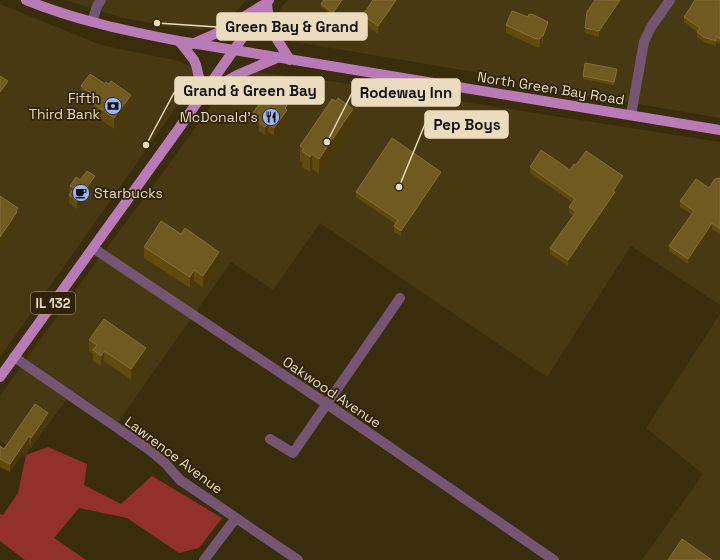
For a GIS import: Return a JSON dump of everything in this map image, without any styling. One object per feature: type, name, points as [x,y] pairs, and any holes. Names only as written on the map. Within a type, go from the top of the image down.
[{"type":"main road","name":"North Green Bay Road","points":[[26,0],[64,14],[128,32],[179,42],[720,130]]},
{"type":"main road","points":[[192,44],[217,33],[268,2]]},
{"type":"main road","points":[[234,51],[268,2]]},
{"type":"main road","points":[[268,2],[269,23],[273,33],[290,60]]},
{"type":"main road","points":[[179,42],[194,60],[203,94],[237,75],[277,58]]},
{"type":"main road","name":"IL 132","points":[[0,377],[234,51]]},
{"type":"street","points":[[92,22],[97,6],[101,0]]},
{"type":"street","points":[[631,115],[644,42],[651,28],[670,0]]},
{"type":"street","name":"Oakwood Avenue","points":[[93,248],[326,404],[552,560]]},
{"type":"street","points":[[270,439],[293,453],[400,298]]},
{"type":"street","name":"Lawrence Avenue","points":[[14,357],[148,449],[165,463],[180,480],[298,560]]},
{"type":"street","points":[[204,560],[236,518]]},
{"type":"shaded area","points":[[65,0],[246,0],[226,23],[216,28],[201,30],[166,26],[123,18]]},
{"type":"shaded area","points":[[288,0],[720,0],[720,118],[531,86],[486,74],[290,41],[277,32],[276,25],[277,16],[281,8]]},
{"type":"shaded area","points":[[0,4],[101,45],[179,61],[191,67],[193,79],[187,92],[0,357]]},
{"type":"shaded area","points":[[255,72],[337,82],[720,142],[720,305],[631,246],[547,377],[320,223],[273,290],[231,262],[118,422],[73,391],[24,457],[0,441],[0,396],[218,96],[228,85],[242,76]]},
{"type":"shaded area","points":[[720,314],[720,560],[642,560],[703,474],[646,428]]},
{"type":"shaded area","points":[[48,447],[87,464],[84,485],[121,504],[152,476],[222,518],[199,548],[179,553],[127,518],[79,508],[54,538],[86,560],[25,560],[0,541],[0,514],[3,515],[18,493],[26,455]]},
{"type":"building","points":[[324,0],[342,0],[333,13],[321,4]]},
{"type":"building","points":[[373,0],[396,0],[378,26],[363,15]]},
{"type":"building","points":[[595,0],[620,0],[599,31],[585,28],[587,12]]},
{"type":"building","points":[[695,0],[720,0],[720,39],[716,36],[716,41],[704,37],[697,32],[700,28],[684,17]]},
{"type":"building","points":[[512,11],[528,17],[529,14],[534,15],[548,22],[543,36],[542,35],[540,39],[536,39],[506,25]]},
{"type":"building","points":[[585,63],[617,69],[614,82],[583,76]]},
{"type":"building","points":[[90,74],[105,84],[106,82],[109,84],[111,81],[131,95],[114,118],[94,104],[97,100],[95,98],[96,97],[81,86]]},
{"type":"building","points":[[0,76],[8,81],[0,92]]},
{"type":"building","name":"McDonald's","points":[[268,89],[287,102],[285,108],[287,110],[274,128],[268,124],[265,127],[259,123],[261,119],[253,113]]},
{"type":"building","points":[[338,98],[353,109],[319,159],[312,154],[310,157],[302,151],[304,149],[300,146],[332,99],[336,101]]},
{"type":"building","points":[[392,138],[441,172],[401,231],[394,226],[398,220],[356,192]]},
{"type":"building","points":[[541,150],[570,170],[574,164],[576,165],[586,151],[623,176],[613,191],[615,192],[568,260],[550,248],[576,212],[569,207],[575,199],[530,167]]},
{"type":"building","points":[[87,171],[95,176],[77,201],[69,195],[74,188],[70,186],[76,177],[80,180]]},
{"type":"building","points":[[720,178],[720,229],[712,223],[688,259],[669,246],[694,211],[680,201],[696,179],[709,188],[715,179]]},
{"type":"building","points":[[0,196],[18,208],[16,211],[17,212],[0,237]]},
{"type":"building","points":[[161,221],[181,234],[185,228],[219,252],[203,276],[194,270],[190,277],[144,247]]},
{"type":"building","points":[[104,319],[146,348],[131,369],[104,351],[101,356],[93,350],[97,345],[89,340]]},
{"type":"building","points":[[35,404],[48,413],[31,438],[29,436],[10,464],[0,459],[0,446],[4,449]]},
{"type":"building","points":[[682,539],[712,560],[668,560]]},
{"type":"place","name":"Green Bay & Grand","points":[[157,23]]},
{"type":"place","name":"Fifth Third Bank","points":[[113,106]]},
{"type":"place","name":"McDonald's","points":[[271,117]]},
{"type":"place","name":"Rodeway Inn","points":[[327,142]]},
{"type":"place","name":"Grand & Green Bay","points":[[146,145]]},
{"type":"place","name":"Pep Boys","points":[[399,187]]},
{"type":"place","name":"Starbucks","points":[[81,193]]}]
